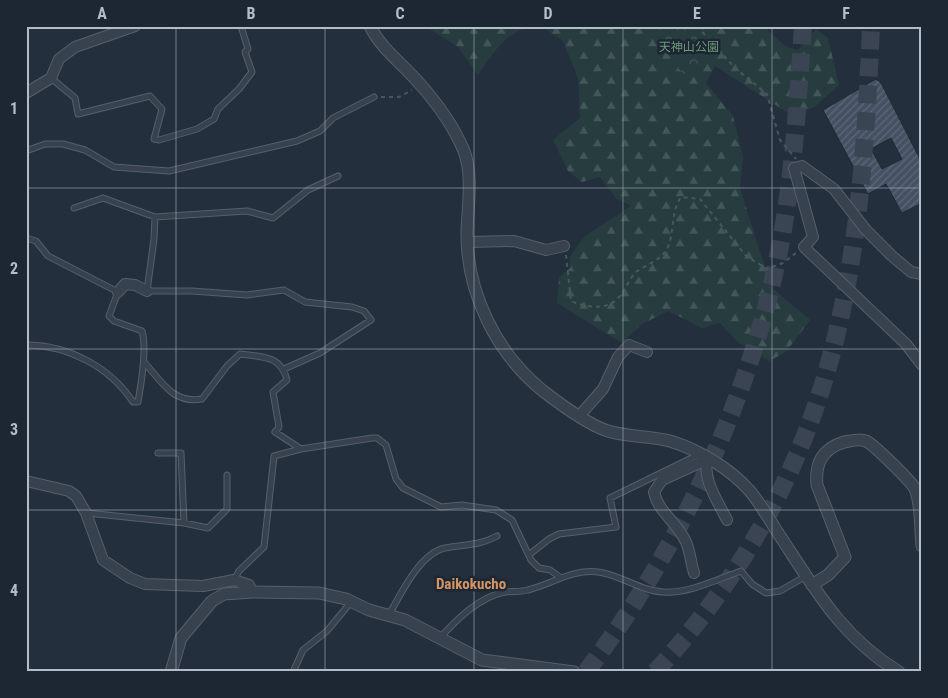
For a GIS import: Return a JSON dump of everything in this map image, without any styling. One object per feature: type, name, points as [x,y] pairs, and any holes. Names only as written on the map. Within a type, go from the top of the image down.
[{"type":"street","points":[[26,93],[51,78],[59,59],[75,47],[134,26]]},
{"type":"street","points":[[370,26],[379,42],[420,84],[444,117],[464,151],[468,170],[467,242],[470,272],[500,346],[542,390],[608,431],[670,442],[704,457],[729,472],[750,491],[834,617],[864,648],[898,672]]},
{"type":"street","points":[[922,274],[911,272],[892,256],[866,230],[834,188],[802,166],[794,168],[813,237],[804,248],[906,344],[922,365]]},
{"type":"street","points":[[467,242],[514,240],[546,250],[564,246]]},
{"type":"street","points":[[118,292],[125,284],[135,285],[147,291]]},
{"type":"street","points":[[580,415],[603,389],[618,357],[629,345],[648,352]]},
{"type":"street","points":[[809,581],[828,575],[844,557],[817,485],[816,473],[818,461],[826,450],[837,444],[851,440],[866,441],[880,451],[909,481],[916,490],[922,546]]},
{"type":"street","points":[[704,457],[711,486],[727,520]]},
{"type":"street","points":[[694,572],[686,542],[676,526],[656,502],[654,492],[662,480],[704,457]]},
{"type":"street","points":[[26,481],[69,490],[76,496],[86,513],[103,560],[130,578],[145,584],[195,586],[234,580],[249,585],[252,592]]},
{"type":"street","points":[[171,672],[182,638],[212,600],[224,594],[252,592],[319,593],[352,602],[368,610],[405,620],[482,660],[574,672]]},
{"type":"lane","points":[[51,78],[74,98],[78,114],[150,96],[162,109],[154,139],[188,132],[214,119],[218,108],[239,89],[252,72],[245,52],[248,49],[241,26]]},
{"type":"lane","points":[[26,151],[45,144],[64,144],[85,150],[114,167],[169,171],[297,141],[320,131],[332,118],[374,97]]},
{"type":"lane","points":[[74,208],[104,198],[155,217],[247,211],[273,218],[308,190],[338,176]]},
{"type":"lane","points":[[155,217],[147,291],[192,291],[248,295],[284,290],[305,302],[352,307],[364,311],[371,320],[320,353],[284,368]]},
{"type":"lane","points":[[26,238],[36,242],[48,256],[118,292],[109,316],[114,321],[142,331],[144,362],[138,402],[133,402],[126,391],[113,378],[85,360],[59,348],[29,345],[26,348]]},
{"type":"lane","points":[[144,362],[173,395],[189,401],[202,400],[227,366],[240,354],[275,360],[284,368],[287,380],[273,392],[279,427],[275,432],[301,449]]},
{"type":"lane","points":[[234,580],[240,571],[264,547],[274,456],[301,449],[377,438],[386,445],[396,479],[403,488],[442,507],[462,506],[496,510],[512,520],[530,554],[531,560],[539,568],[550,570],[561,578]]},
{"type":"lane","points":[[158,454],[181,453],[184,523]]},
{"type":"lane","points":[[530,554],[549,539],[560,534],[616,527],[610,498],[704,457]]},
{"type":"lane","points":[[86,513],[184,523],[208,528],[227,510],[227,475]]},
{"type":"lane","points":[[389,615],[410,578],[431,555],[442,548],[484,543],[497,536]]},
{"type":"lane","points":[[440,638],[459,618],[487,600],[504,592],[528,590],[570,574],[599,572],[641,588],[664,592],[679,591],[741,571],[752,584],[766,594],[809,581]]},
{"type":"lane","points":[[293,672],[303,650],[327,632],[352,602]]},
{"type":"path","points":[[698,26],[735,68],[767,94],[780,140],[802,166]]},
{"type":"path","points":[[374,97],[399,97],[420,84]]},
{"type":"path","points":[[564,246],[571,301],[580,305],[598,307],[618,298],[630,277],[644,266],[659,259],[672,235],[673,219],[681,197],[700,199],[746,256],[767,269],[783,263],[804,248]]},
{"type":"green space","points":[[425,26],[531,26],[506,39],[478,75],[458,47]]},
{"type":"green space","points":[[541,26],[763,26],[785,46],[798,50],[816,29],[828,38],[839,85],[813,108],[791,115],[715,66],[706,83],[733,116],[743,157],[740,188],[771,287],[810,320],[786,352],[769,361],[738,342],[720,323],[702,328],[668,311],[642,324],[622,343],[557,303],[559,278],[571,267],[569,258],[585,236],[631,206],[616,198],[600,177],[582,182],[568,171],[553,140],[580,118],[578,78],[563,41]]},
{"type":"green space","name":"天神山公園","points":[[651,26],[706,26],[725,46],[683,75]]},
{"type":"building","points":[[876,79],[881,83],[922,163],[922,203],[902,213],[886,184],[868,194],[823,110]],"holes":[[[891,138],[902,159],[882,169],[871,149]]]},
{"type":"tunnel","points":[[586,672],[620,624],[682,522],[732,412],[752,355],[781,241],[795,134],[803,26]]},
{"type":"tunnel","points":[[655,672],[721,591],[759,532],[790,470],[822,389],[836,338],[855,235],[861,183],[871,26]]},
{"type":"district","name":"Daikokucho","points":[[471,584]]}]
